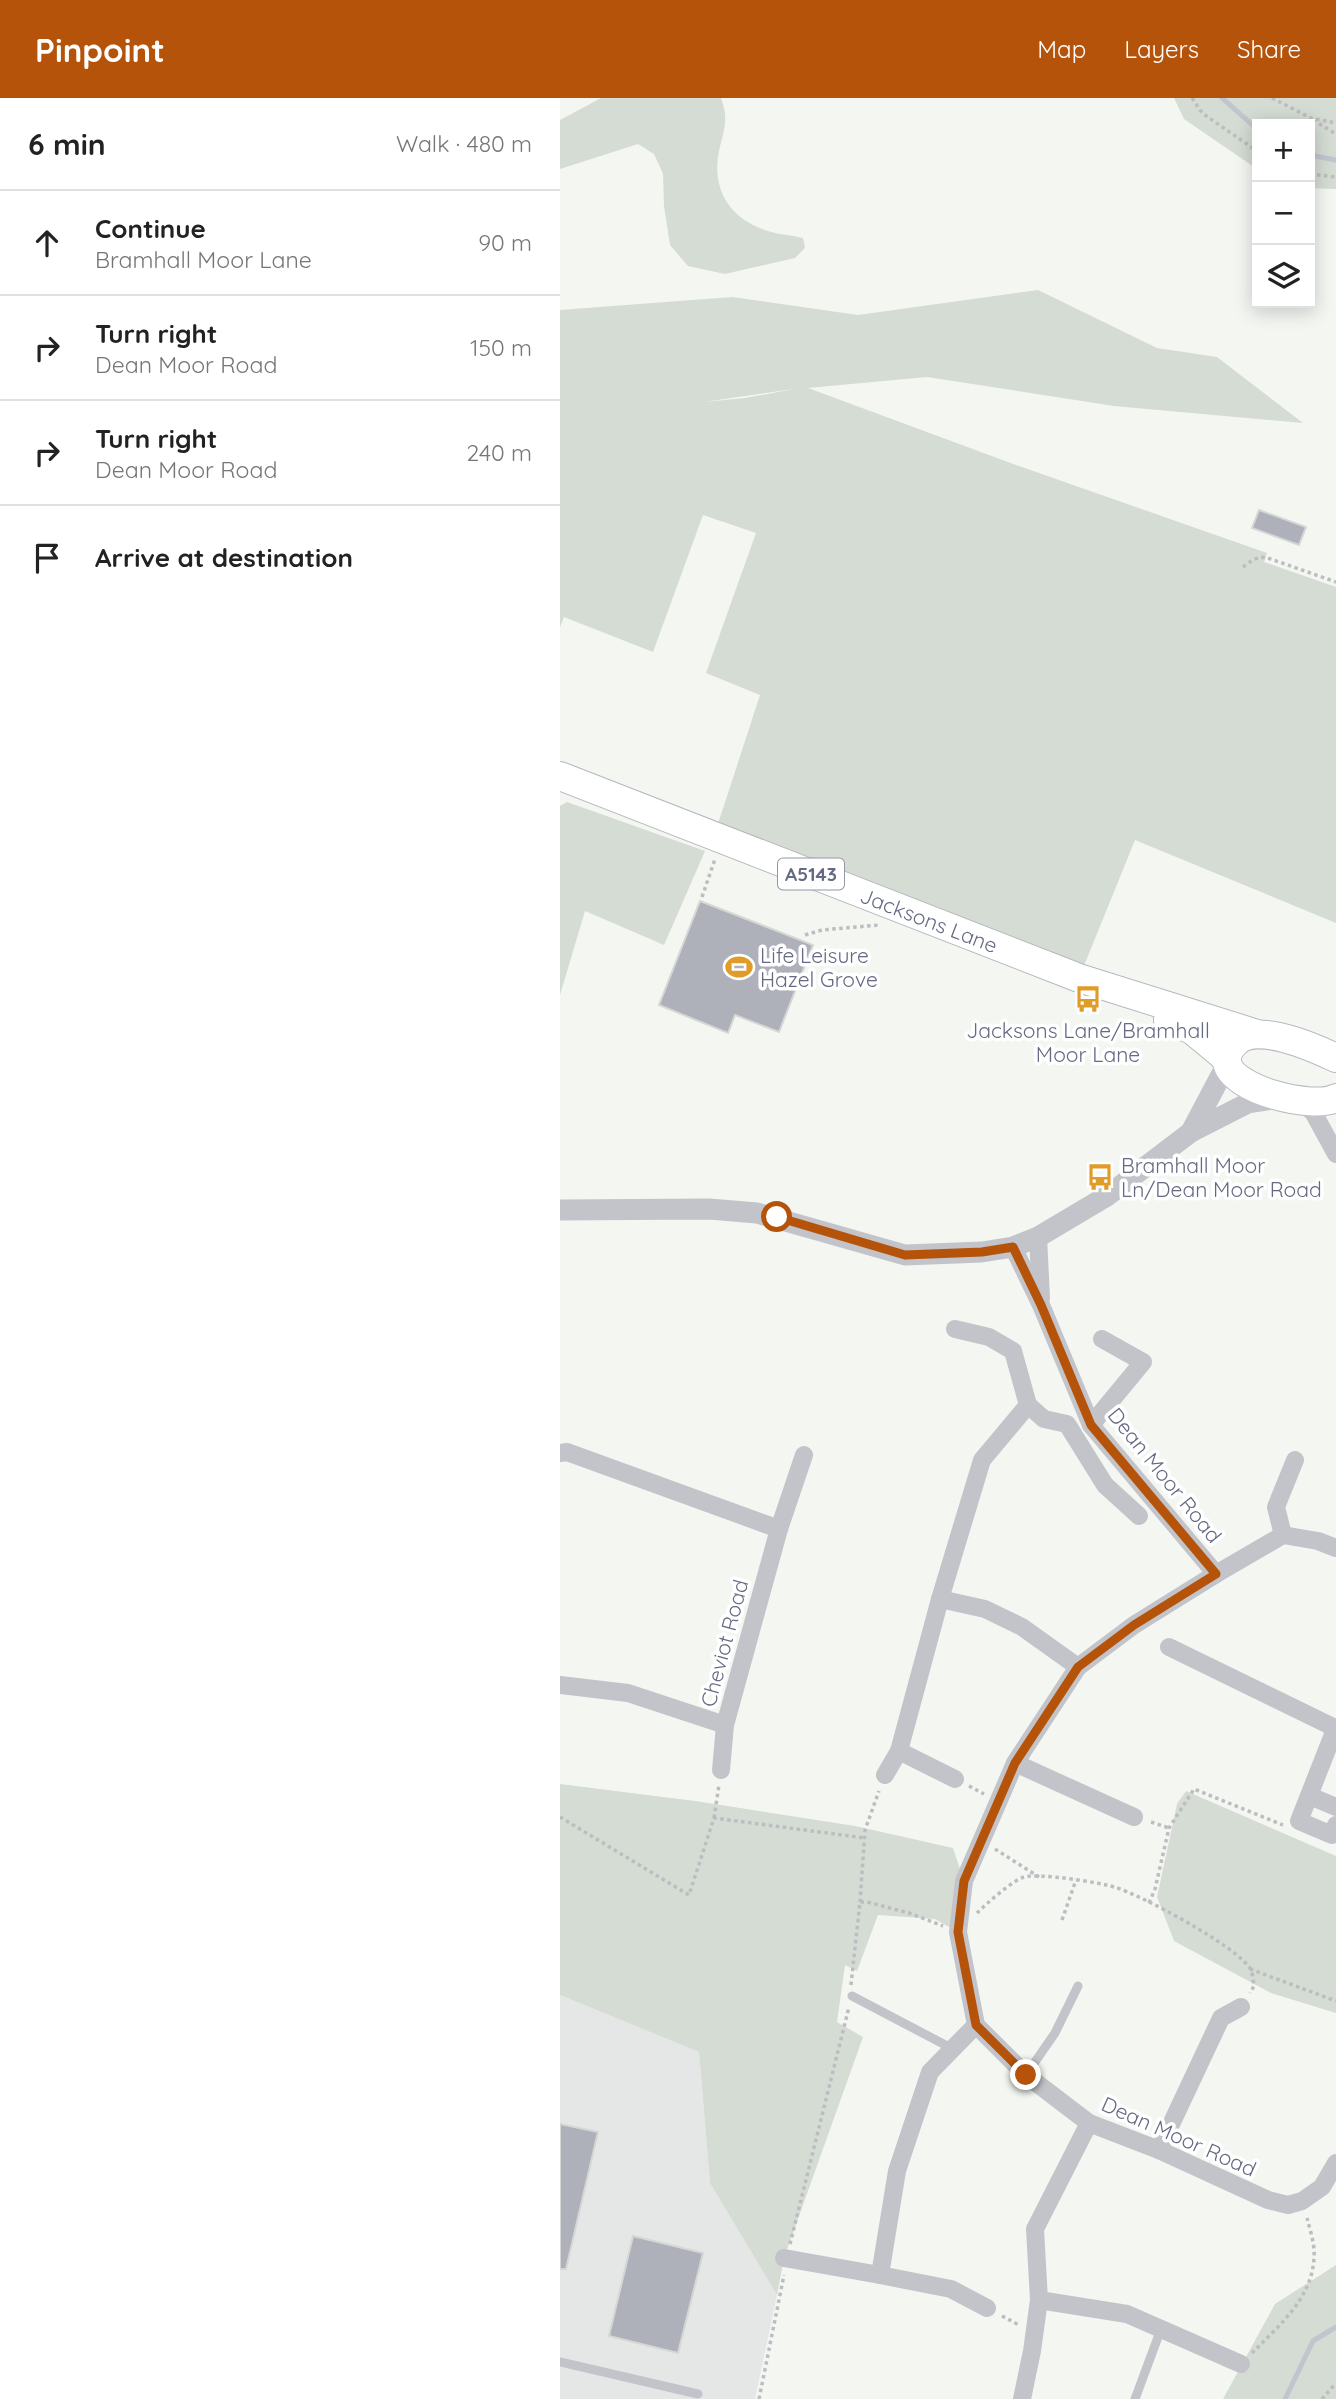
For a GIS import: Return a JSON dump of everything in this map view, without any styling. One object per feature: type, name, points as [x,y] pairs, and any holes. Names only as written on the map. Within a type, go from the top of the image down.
[{"type":"main road","name":"Jacksons Lane","points":[[560,776],[1063,972],[1192,1030],[1227,1061],[1235,1075],[1250,1087],[1313,1103],[1336,1098]]},
{"type":"main road","name":"Jacksons Lane","points":[[1063,972],[1335,1056]]},
{"type":"main road","points":[[1227,1061],[1229,1048],[1238,1039],[1254,1033]]},
{"type":"street","points":[[1191,1132],[1227,1061]]},
{"type":"street","points":[[560,1210],[709,1209],[757,1213],[905,1255],[982,1252],[1013,1247],[1038,1237],[1107,1196],[1191,1132],[1248,1103],[1290,1098],[1313,1112],[1336,1154]]},
{"type":"street","name":"Dean Moor Road","points":[[1038,1237],[1041,1305]]},
{"type":"street","name":"Dean Moor Road","points":[[1013,1247],[1041,1305],[1091,1425],[1216,1574],[1134,1625],[1078,1667],[1015,1763],[964,1881],[958,1932],[976,2025],[1026,2075],[1089,2123],[1159,2150],[1268,2200],[1288,2205],[1302,2200]]},
{"type":"street","points":[[955,1329],[989,1337],[1013,1351],[1028,1405],[1044,1419],[1067,1424],[1105,1485],[1139,1516]]},
{"type":"street","points":[[1091,1425],[1143,1362],[1102,1339]]},
{"type":"street","points":[[885,1775],[899,1751],[940,1599],[982,1460],[1028,1405]]},
{"type":"street","points":[[560,1453],[567,1452],[779,1529]]},
{"type":"street","name":"Cheviot Road","points":[[721,1770],[725,1725],[779,1529],[804,1455]]},
{"type":"street","points":[[1283,1535],[1276,1507],[1295,1460]]},
{"type":"street","points":[[1216,1574],[1283,1535],[1318,1541],[1336,1548]]},
{"type":"street","points":[[940,1599],[985,1609],[1022,1627],[1078,1667]]},
{"type":"street","points":[[1169,1647],[1335,1728],[1299,1821],[1332,1835],[1336,1825]]},
{"type":"street","points":[[560,1685],[628,1693],[725,1725]]},
{"type":"street","points":[[899,1751],[955,1779]]},
{"type":"street","points":[[1015,1763],[1134,1817]]},
{"type":"street","points":[[1310,1796],[1336,1807]]},
{"type":"street","points":[[1159,2150],[1221,2018],[1241,2007]]},
{"type":"street","points":[[880,2275],[897,2171],[930,2072],[976,2025]]},
{"type":"street","points":[[1022,2399],[1039,2301],[1035,2229],[1089,2123]]},
{"type":"street","points":[[1302,2200],[1322,2187],[1336,2163]]},
{"type":"street","points":[[786,2258],[951,2289],[987,2308]]},
{"type":"street","points":[[1039,2301],[1127,2314],[1241,2364]]},
{"type":"lane","points":[[1026,2075],[1055,2033],[1078,1986]]},
{"type":"lane","points":[[852,1996],[953,2049]]},
{"type":"lane","points":[[1135,2399],[1161,2329]]},
{"type":"lane","points":[[560,2362],[698,2394]]},
{"type":"path","points":[[1192,98],[1202,113],[1252,148]]},
{"type":"path","points":[[1272,98],[1336,134]]},
{"type":"path","points":[[1311,118],[1336,123]]},
{"type":"path","points":[[1315,175],[1336,177]]},
{"type":"path","points":[[1242,567],[1254,559],[1265,557],[1336,582]]},
{"type":"path","points":[[702,897],[718,854]]},
{"type":"path","points":[[805,935],[822,930],[889,923]]},
{"type":"path","points":[[560,1817],[689,1895],[714,1818],[721,1770]]},
{"type":"path","points":[[759,2399],[786,2258],[852,1996],[852,1968],[865,1830],[885,1775]]},
{"type":"path","points":[[955,1779],[998,1802]]},
{"type":"path","points":[[1149,1903],[1155,1889],[1168,1828],[1195,1789],[1282,1825]]},
{"type":"path","points":[[714,1818],[865,1838]]},
{"type":"path","points":[[982,1841],[1040,1877]]},
{"type":"path","points":[[860,1902],[909,1913],[958,1932],[989,1901],[1024,1877],[1076,1880],[1116,1887],[1228,1949],[1250,1969],[1336,2001]]},
{"type":"path","points":[[1062,1920],[1076,1880]]},
{"type":"path","points":[[1241,2007],[1254,1986],[1250,1969]]},
{"type":"path","points":[[1241,2364],[1282,2322],[1306,2290],[1314,2257],[1302,2200]]},
{"type":"path","points":[[987,2308],[1034,2333]]},
{"type":"path","points":[[1322,2399],[1336,2383]]},
{"type":"shaded area","points":[[601,98],[721,98],[725,118],[717,166],[721,191],[727,202],[735,212],[757,227],[803,238],[805,248],[795,258],[725,274],[688,266],[670,245],[664,206],[663,174],[654,154],[638,144],[560,169],[560,120]]},
{"type":"shaded area","points":[[1174,98],[1336,98],[1336,189],[1315,188],[1315,119],[1252,119],[1252,166],[1184,119]]},
{"type":"shaded area","points":[[1038,290],[1157,348],[1217,357],[1303,423],[1114,406],[927,377],[808,388],[1267,553],[1264,562],[1336,587],[1336,923],[1135,840],[1079,978],[714,836],[760,695],[706,673],[756,533],[703,515],[653,652],[564,617],[560,627],[560,310],[732,297],[858,315]],"holes":[[[794,389],[745,398],[704,402]]]},
{"type":"shaded area","points":[[567,802],[705,851],[664,945],[585,911],[560,995],[560,806]]},
{"type":"shaded area","points":[[560,1784],[695,1801],[855,1826],[953,1848],[964,1881],[958,1932],[935,1919],[878,1915],[857,1971],[845,1965],[837,2022],[863,2037],[784,2258],[777,2295],[710,2183],[699,2052],[560,1995]]},
{"type":"shaded area","points":[[1186,1791],[1336,1856],[1336,2013],[1271,1993],[1174,1941],[1157,1897],[1177,1804]]},
{"type":"shaded area","points":[[560,1995],[699,2052],[710,2183],[777,2295],[755,2399],[560,2399]]},
{"type":"shaded area","points":[[1336,2265],[1336,2399],[1223,2399],[1275,2304]]},
{"type":"building","points":[[1259,510],[1306,527],[1299,545],[1252,528]]},
{"type":"building","name":"Life Leisure Hazel Grove","points":[[700,901],[813,945],[779,1032],[735,1015],[728,1033],[659,1005]]},
{"type":"building","points":[[560,2124],[598,2132],[566,2269],[560,2269]]},
{"type":"building","points":[[633,2236],[703,2253],[678,2353],[609,2336]]},
{"type":"waterway","points":[[1222,98],[1252,125]]},
{"type":"waterway","points":[[1315,156],[1336,160]]},
{"type":"waterway","points":[[1285,2399],[1313,2341],[1336,2327]]},
{"type":"place","name":"Life Leisure Hazel Grove","points":[[739,967]]},
{"type":"place","name":"Jacksons Lane/Bramhall Moor Lane","points":[[1088,999]]},
{"type":"place","name":"Bramhall Moor Ln/Dean Moor Road","points":[[1100,1177]]},
{"type":"route","points":[[777,1217],[905,1255],[982,1252],[1013,1247],[1041,1305],[1091,1425],[1216,1574],[1134,1625],[1078,1667],[1015,1763],[964,1881],[958,1932],[976,2025],[1026,2075]]}]
